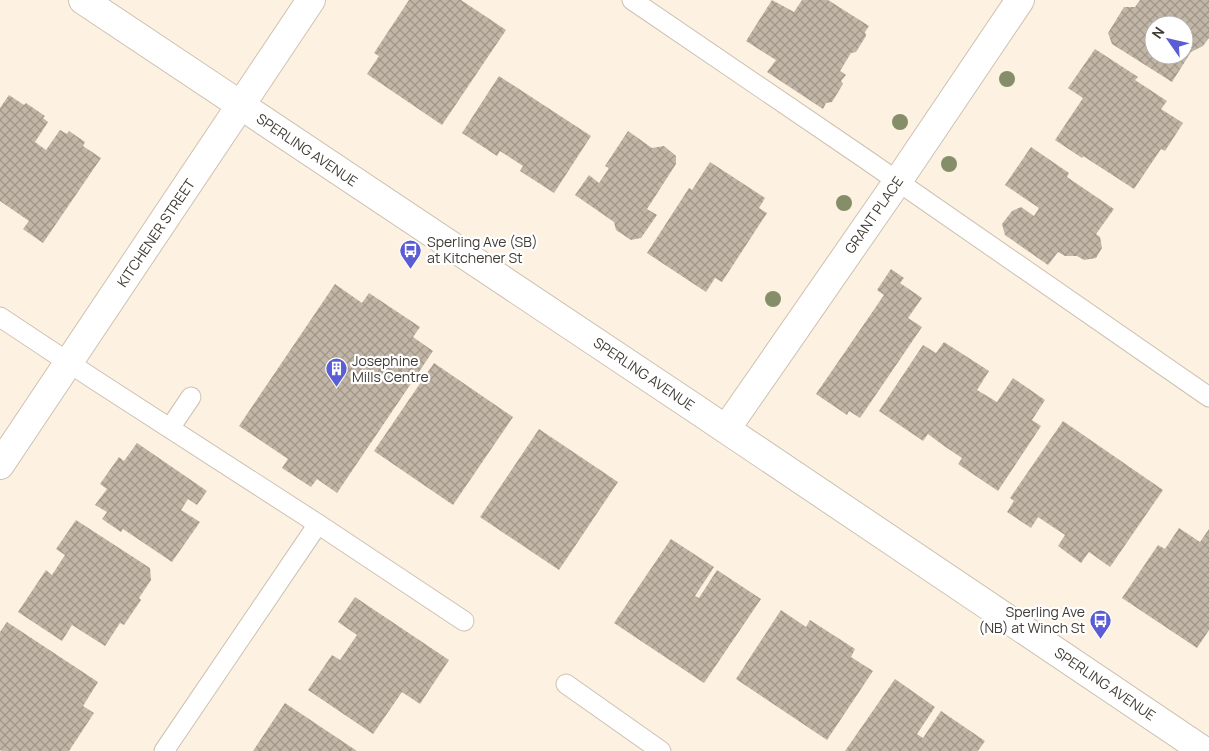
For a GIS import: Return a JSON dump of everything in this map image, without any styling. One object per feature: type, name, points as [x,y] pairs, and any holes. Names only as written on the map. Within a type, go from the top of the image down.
[{"type":"street","name":"SPERLING AVENUE","points":[[83,0],[1204,751]]},
{"type":"street","name":"KITCHENER STREET","points":[[0,465],[311,0]]},
{"type":"street","name":"GRANT PLACE","points":[[726,429],[898,181],[1020,0]]},
{"type":"lane","points":[[632,0],[898,181],[1209,397]]},
{"type":"lane","points":[[0,317],[464,621]]},
{"type":"lane","points":[[170,428],[191,397]]},
{"type":"lane","points":[[164,751],[318,524]]},
{"type":"lane","points":[[566,684],[661,751]]},
{"type":"building","points":[[409,0],[461,0],[506,30],[442,125],[367,74],[379,56],[374,53]]},
{"type":"building","points":[[772,0],[794,12],[802,0],[828,0],[869,26],[865,32],[866,36],[856,52],[851,53],[840,71],[846,75],[841,81],[843,84],[832,102],[826,103],[823,109],[767,72],[776,60],[746,41]]},
{"type":"building","points":[[1140,0],[1209,0],[1209,38],[1203,46],[1194,50],[1194,15],[1144,15],[1144,64],[1112,44],[1108,33],[1124,7],[1135,7]]},
{"type":"building","points":[[1095,49],[1138,77],[1135,80],[1167,101],[1161,109],[1183,123],[1165,151],[1161,149],[1134,189],[1055,140],[1083,98],[1068,88]]},
{"type":"building","points":[[1145,65],[1183,65],[1172,82]]},
{"type":"building","points":[[499,76],[591,136],[554,193],[520,171],[523,166],[500,151],[497,156],[462,133]]},
{"type":"building","points":[[9,95],[24,105],[26,103],[45,116],[43,118],[48,122],[35,142],[46,150],[60,130],[67,134],[69,131],[85,142],[83,146],[101,158],[43,243],[23,229],[29,221],[0,201],[0,108]]},
{"type":"building","points":[[628,131],[652,148],[664,146],[676,156],[676,164],[647,209],[657,215],[641,238],[631,240],[616,230],[614,222],[575,195],[589,175],[599,183],[609,168],[605,166]]},
{"type":"building","points":[[1031,147],[1069,173],[1067,177],[1114,209],[1096,234],[1100,237],[1102,248],[1096,258],[1084,260],[1077,256],[1065,256],[1058,252],[1048,265],[1005,235],[1002,224],[1012,211],[1021,207],[1034,216],[1039,208],[1005,185]]},
{"type":"building","points":[[710,162],[765,198],[759,208],[767,213],[722,282],[715,278],[706,292],[647,253],[689,188],[692,190]]},
{"type":"building","points":[[891,269],[904,278],[900,283],[922,298],[908,318],[922,327],[860,418],[849,411],[847,415],[816,394],[884,295],[877,290]]},
{"type":"building","name":"Josephine Mills Centre","points":[[335,284],[362,303],[369,293],[420,327],[413,337],[433,351],[337,493],[317,479],[311,487],[282,468],[288,459],[239,426]]},
{"type":"building","points":[[944,342],[989,371],[977,390],[997,402],[1013,378],[1045,400],[1032,420],[1041,426],[998,491],[958,464],[962,458],[928,434],[923,441],[879,411],[923,345],[936,353]]},
{"type":"building","points":[[434,363],[513,417],[453,505],[374,451]]},
{"type":"building","points":[[1063,421],[1163,490],[1110,567],[1089,552],[1081,563],[1058,546],[1065,535],[1038,517],[1031,528],[1007,512],[1014,501],[1010,498]]},
{"type":"building","points":[[539,429],[618,482],[559,570],[480,517]]},
{"type":"building","points":[[137,443],[207,491],[197,505],[188,499],[181,510],[200,522],[172,562],[123,529],[121,532],[102,519],[107,512],[95,505],[107,489],[100,484],[119,457],[124,461]]},
{"type":"building","points":[[76,520],[150,568],[151,580],[139,598],[141,600],[124,625],[120,623],[105,646],[72,625],[62,641],[18,612],[46,570],[52,575],[65,555],[56,549]]},
{"type":"building","points":[[1179,528],[1200,542],[1209,529],[1209,630],[1197,648],[1122,598],[1158,545],[1165,549]]},
{"type":"building","points":[[671,539],[714,567],[695,596],[699,598],[717,570],[761,599],[704,683],[614,623]]},
{"type":"building","points":[[355,597],[449,660],[420,704],[402,692],[373,734],[308,690],[332,655],[340,660],[357,635],[338,622]]},
{"type":"building","points":[[781,610],[806,627],[810,620],[855,649],[851,657],[873,671],[827,740],[736,679]]},
{"type":"building","points":[[7,622],[98,682],[83,706],[94,713],[69,751],[0,750],[0,632]]},
{"type":"building","points":[[895,679],[935,707],[917,734],[923,738],[941,711],[985,741],[978,751],[845,751]]},
{"type":"building","points":[[285,703],[357,751],[253,751]]},
{"type":"place","name":"Sperling Ave (SB) at Kitchener St","points":[[411,269]]},
{"type":"place","name":"Josephine Mills Centre","points":[[336,388]]},
{"type":"place","name":"Sperling Ave (NB) at Winch St","points":[[1101,639]]}]
